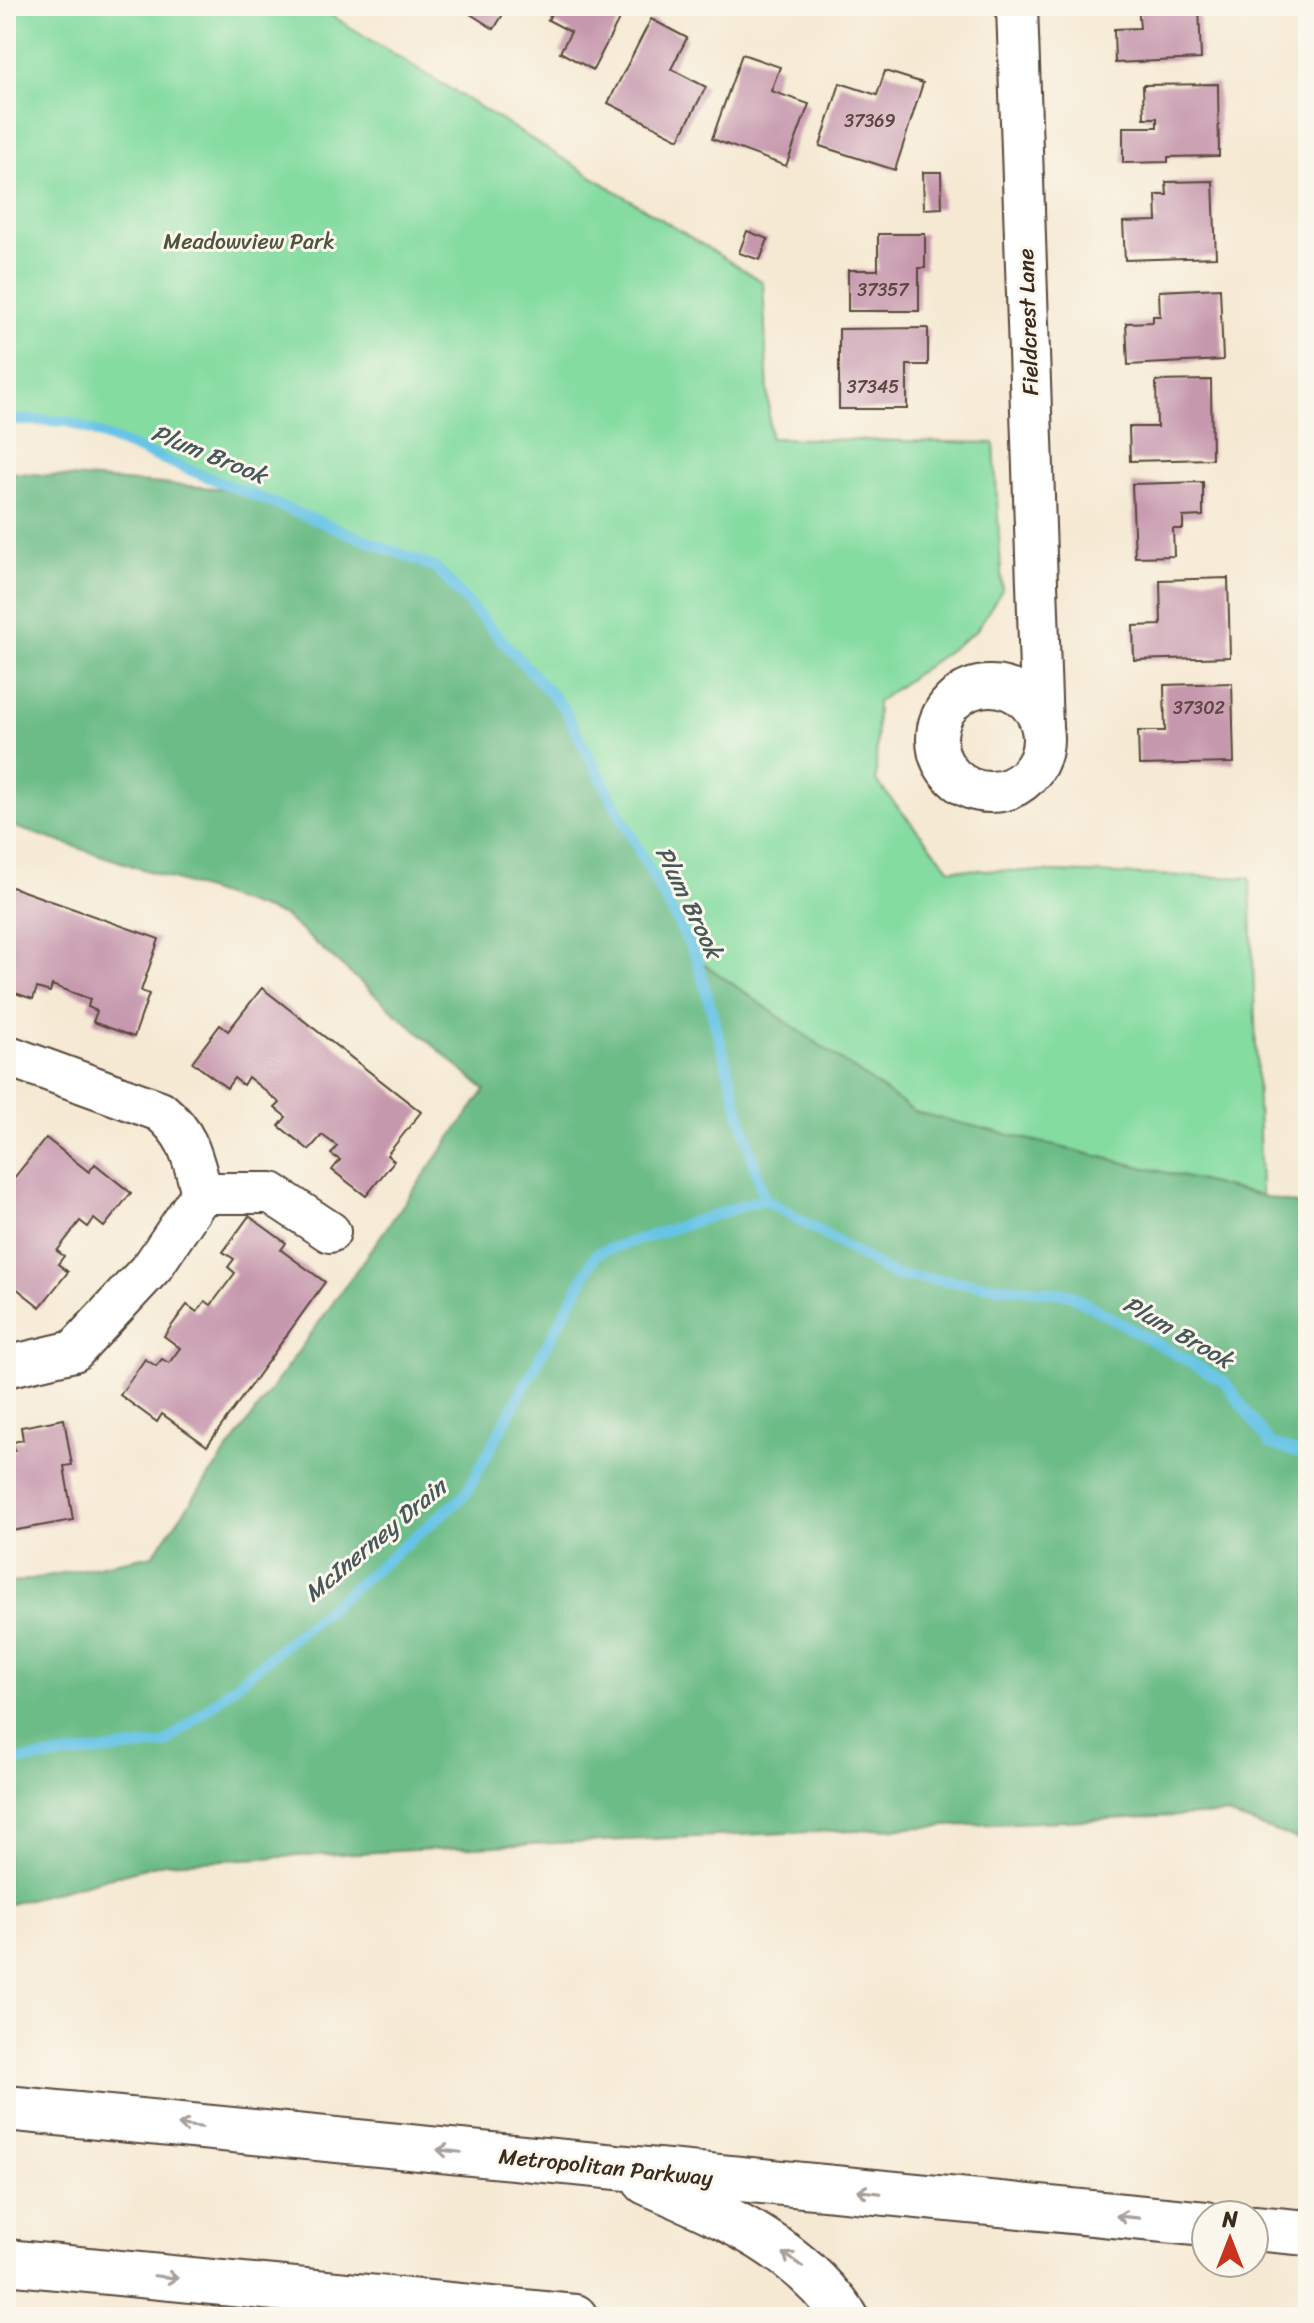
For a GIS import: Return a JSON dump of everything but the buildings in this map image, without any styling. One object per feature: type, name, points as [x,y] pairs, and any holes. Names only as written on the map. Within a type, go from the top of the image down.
[{"type":"main road","name":"Metropolitan Parkway","points":[[6,2108],[1190,2222]]},
{"type":"main road","points":[[610,2167],[729,2219],[774,2246],[808,2271],[846,2317]]},
{"type":"main road","points":[[1270,2229],[1308,2233]]},
{"type":"main road","points":[[6,2262],[575,2317]]},
{"type":"street","name":"Fieldcrest Lane","points":[[1017,6],[1043,746],[1038,762],[1014,787],[997,792],[979,792],[963,786],[949,774],[940,759],[936,741],[946,708],[959,695],[974,688],[990,686],[1017,666],[1039,638]]},
{"type":"street","points":[[990,686],[1009,689],[1025,699],[1036,712],[1042,728]]},
{"type":"street","points":[[6,1055],[160,1111],[178,1126],[187,1144],[202,1193]]},
{"type":"street","points":[[202,1193],[271,1193],[330,1232]]},
{"type":"street","points":[[6,1367],[74,1351],[153,1266],[202,1193]]},
{"type":"green space","name":"Meadowview Park","points":[[6,6],[316,6],[763,282],[770,438],[994,443],[1002,590],[976,631],[877,702],[876,781],[950,869],[1250,878],[1270,1444],[894,1275],[436,568],[67,421],[6,420]]},
{"type":"green space","points":[[6,472],[240,490],[436,568],[563,707],[697,959],[915,1112],[1308,1207],[1308,1843],[1225,1814],[534,1844],[164,1863],[6,1905],[6,1584],[153,1555],[485,1090],[284,916],[6,824]]},
{"type":"waterway","name":"Plum Brook","points":[[6,420],[67,421],[436,568],[563,707],[697,959],[764,1199],[894,1275],[1069,1294],[1225,1382],[1270,1444],[1308,1456]]},
{"type":"waterway","name":"McInerney Drain","points":[[6,1762],[165,1744],[465,1495],[597,1253],[764,1199]]}]
